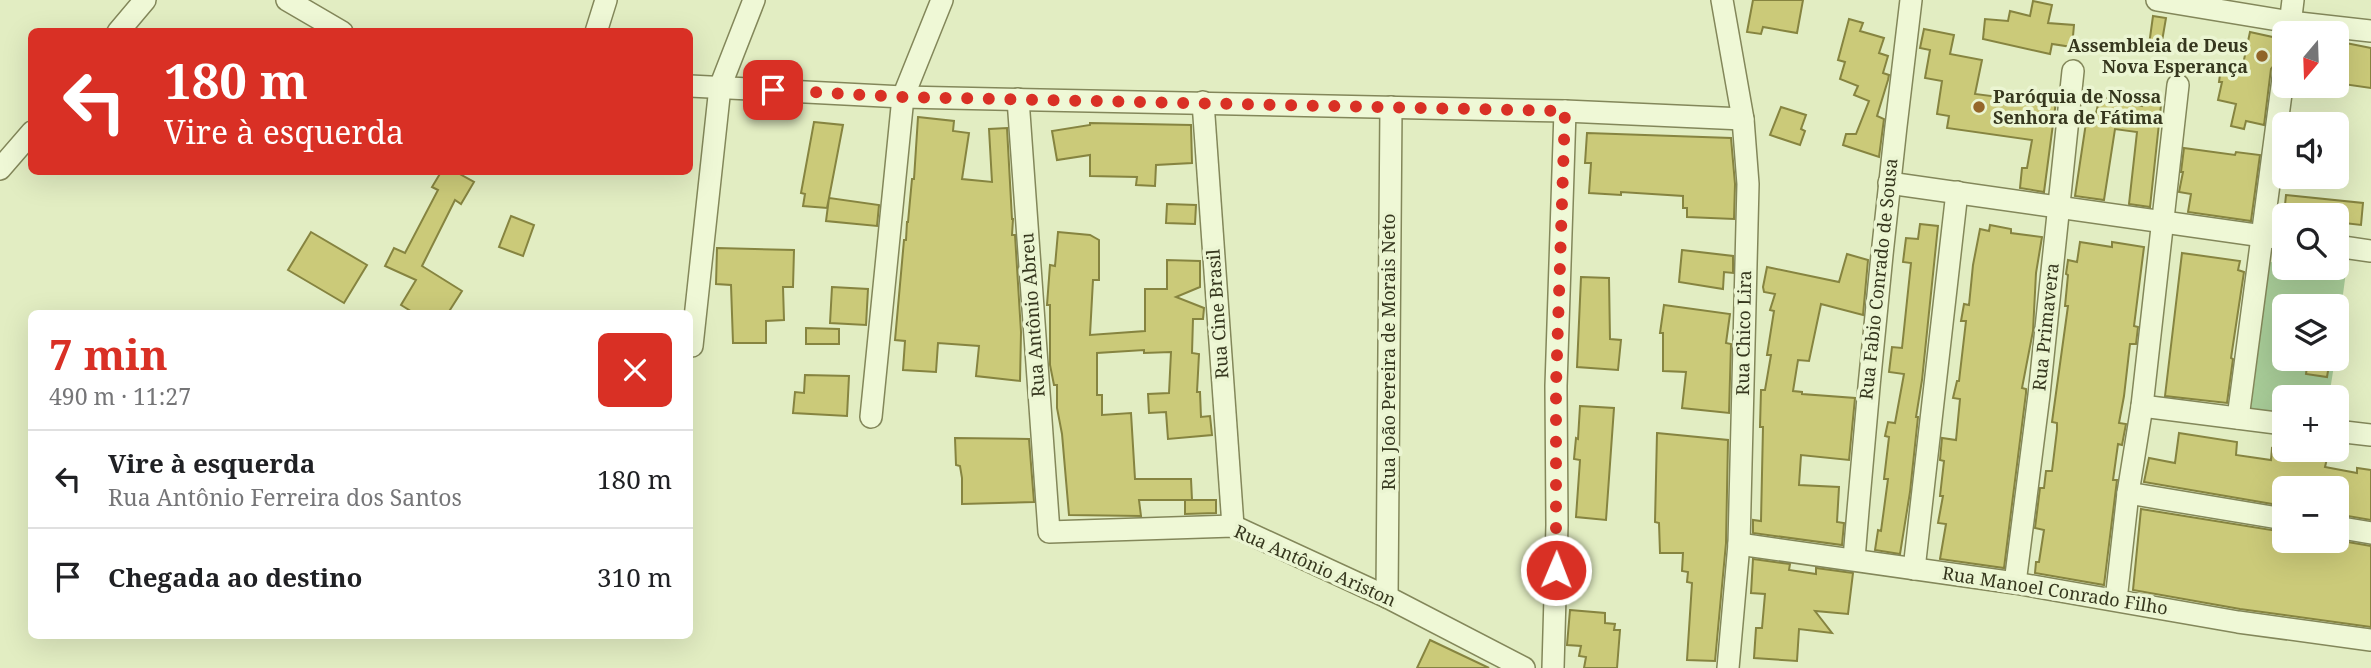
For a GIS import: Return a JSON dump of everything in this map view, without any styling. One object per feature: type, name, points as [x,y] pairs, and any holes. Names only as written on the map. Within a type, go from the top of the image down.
[{"type":"street","points":[[121,28],[145,0]]},
{"type":"street","points":[[287,0],[335,28]]},
{"type":"street","points":[[597,28],[606,0]]},
{"type":"street","points":[[693,337],[720,87],[754,0]]},
{"type":"street","points":[[871,416],[903,97],[942,0]]},
{"type":"street","name":"Rua Chico Lira","points":[[1722,0],[1743,119],[1748,184],[1739,544],[1728,668]]},
{"type":"street","name":"Rua Fabio Conrado de Sousa","points":[[1854,559],[1868,383],[1911,0]]},
{"type":"street","points":[[2157,0],[2272,24]]},
{"type":"street","points":[[2290,21],[2292,0]]},
{"type":"street","points":[[2349,30],[2371,31]]},
{"type":"street","name":"Rua Primavera","points":[[2015,583],[2038,409],[2073,71]]},
{"type":"street","points":[[2116,600],[2128,493],[2142,406],[2178,85]]},
{"type":"street","points":[[693,86],[903,97],[1565,111],[1743,119]]},
{"type":"street","points":[[2275,203],[2282,98]]},
{"type":"street","name":"Rua Antônio Abreu","points":[[1018,99],[1049,531]]},
{"type":"street","name":"Rua Cine Brasil","points":[[1203,102],[1233,526]]},
{"type":"street","name":"Rua João Pereira de Morais Neto","points":[[1387,597],[1391,107]]},
{"type":"street","points":[[1553,668],[1557,524],[1556,386],[1565,111]]},
{"type":"street","points":[[0,169],[28,137]]},
{"type":"street","points":[[1889,183],[2272,237]]},
{"type":"street","points":[[1914,569],[1957,192]]},
{"type":"street","points":[[2238,418],[2272,242]]},
{"type":"street","points":[[2349,248],[2371,251]]},
{"type":"street","points":[[2142,406],[2272,422]]},
{"type":"street","points":[[2349,432],[2371,435]]},
{"type":"street","points":[[2128,493],[2272,517]]},
{"type":"street","name":"Rua Antônio Ariston","points":[[1049,531],[1233,526],[1387,597],[1524,668]]},
{"type":"street","points":[[2349,529],[2371,533]]},
{"type":"street","name":"Rua Manoel Conrado Filho","points":[[1739,544],[2015,583],[2238,622],[2371,640]]},
{"type":"green space","points":[[2270,262],[2272,280],[2345,280],[2343,294],[2272,294],[2272,371],[2333,371],[2331,385],[2272,385],[2272,418],[2250,415]]},
{"type":"building","points":[[1753,0],[1803,0],[1797,33],[1763,27],[1761,34],[1747,32]]},
{"type":"building","points":[[2033,1],[2052,5],[2048,23],[2074,25],[2072,47],[2052,44],[2050,54],[1983,39],[1985,19],[2008,21],[2010,11],[2030,16]]},
{"type":"building","points":[[2153,16],[2166,18],[2161,47],[2149,45]]},
{"type":"building","points":[[1849,19],[1863,23],[1860,31],[1884,38],[1879,53],[1888,56],[1883,73],[1889,75],[1877,116],[1884,119],[1879,157],[1843,145],[1846,134],[1856,134],[1869,101],[1854,95],[1858,86],[1840,79],[1845,62],[1838,60]]},
{"type":"building","points":[[1924,29],[1954,35],[1950,54],[1982,60],[1975,94],[2038,102],[2040,91],[2057,94],[2044,192],[2020,188],[2022,168],[2027,168],[2032,140],[1947,128],[1949,116],[1937,114],[1942,81],[1925,78],[1930,50],[1920,48]]},
{"type":"building","points":[[2250,32],[2272,37],[2272,68],[2264,125],[2246,121],[2244,129],[2231,126],[2236,104],[2218,100],[2222,82],[2219,82],[2221,67],[2242,69]]},
{"type":"building","points":[[2349,44],[2371,48],[2371,88],[2349,85]]},
{"type":"building","points":[[2100,97],[2142,106],[2143,103],[2161,105],[2150,207],[2129,204],[2137,132],[2115,129],[2104,200],[2075,196],[2087,116],[2095,117]]},
{"type":"building","points":[[1781,107],[1806,115],[1801,129],[1805,131],[1800,145],[1770,135]]},
{"type":"building","points":[[918,117],[954,121],[953,131],[969,133],[962,179],[992,182],[989,129],[1007,128],[1012,235],[1015,235],[1021,332],[1020,381],[976,376],[979,346],[938,343],[936,372],[903,370],[905,341],[895,340],[904,240],[914,179]]},
{"type":"building","points":[[814,122],[843,125],[827,208],[803,206],[805,194],[801,193]]},
{"type":"building","points":[[1090,123],[1191,125],[1192,163],[1156,165],[1155,186],[1136,185],[1137,177],[1090,176],[1090,155],[1057,160],[1052,131]]},
{"type":"building","points":[[1587,133],[1731,138],[1735,184],[1734,219],[1687,217],[1687,208],[1683,208],[1683,196],[1589,193],[1591,163],[1585,163]]},
{"type":"building","points":[[2184,148],[2235,155],[2236,152],[2260,155],[2251,221],[2188,212],[2191,194],[2179,192]]},
{"type":"building","points":[[439,175],[461,175],[474,182],[461,204],[455,200],[422,266],[462,291],[450,310],[409,310],[401,305],[416,280],[385,266],[394,248],[405,253],[438,190],[432,187]]},
{"type":"building","points":[[2286,195],[2363,203],[2361,225],[2349,224],[2349,203],[2285,203]]},
{"type":"building","points":[[829,198],[879,205],[877,226],[826,221]]},
{"type":"building","points":[[1167,204],[1196,205],[1195,224],[1166,223]]},
{"type":"building","points":[[511,216],[534,225],[523,256],[499,247]]},
{"type":"building","points":[[1920,224],[1938,226],[1910,492],[1900,554],[1875,550],[1878,530],[1881,531],[1888,479],[1884,479],[1889,437],[1885,436],[1888,422],[1895,423],[1904,374],[1889,372],[1892,347],[1902,348],[1911,263],[1903,262],[1906,238],[1918,239]]},
{"type":"building","points":[[1990,225],[2011,229],[2011,233],[2042,237],[2036,273],[2033,331],[2022,388],[2026,389],[2026,393],[2004,568],[1940,559],[1946,524],[1938,523],[1943,496],[1940,496],[1944,461],[1940,460],[1942,438],[1956,440],[1960,399],[1953,398],[1959,381],[1966,321],[1961,321],[1964,304],[1969,305],[1980,229],[1989,231]]},
{"type":"building","points":[[311,232],[367,265],[344,303],[288,270]]},
{"type":"building","points":[[1058,232],[1090,235],[1099,240],[1099,280],[1093,280],[1090,335],[1145,331],[1145,289],[1167,289],[1167,260],[1200,261],[1200,287],[1176,297],[1204,308],[1203,319],[1193,319],[1192,353],[1199,354],[1197,392],[1200,392],[1201,417],[1210,416],[1212,435],[1168,439],[1166,412],[1149,413],[1148,394],[1169,393],[1171,352],[1144,353],[1144,350],[1097,353],[1097,395],[1102,395],[1102,415],[1131,413],[1135,479],[1191,479],[1192,500],[1139,500],[1141,516],[1069,515],[1057,408],[1057,385],[1054,385],[1050,365],[1050,305],[1047,305],[1050,265],[1055,266]]},
{"type":"building","points":[[2080,242],[2112,247],[2112,242],[2144,247],[2134,326],[2138,327],[2136,344],[2130,344],[2119,423],[2126,424],[2122,445],[2118,444],[2113,480],[2117,480],[2104,585],[2035,573],[2044,530],[2035,528],[2040,488],[2044,488],[2046,471],[2052,471],[2057,430],[2057,423],[2052,422],[2068,306],[2065,306],[2066,274],[2068,260],[2077,262]]},
{"type":"building","points":[[717,248],[794,250],[793,287],[783,287],[784,320],[766,321],[766,343],[733,343],[731,285],[716,284]]},
{"type":"building","points":[[1682,250],[1733,256],[1733,273],[1724,272],[1723,289],[1679,282]]},
{"type":"building","points":[[2182,253],[2240,261],[2238,270],[2244,272],[2227,403],[2165,396]]},
{"type":"building","points":[[1847,254],[1868,260],[1863,315],[1821,304],[1809,361],[1798,360],[1793,391],[1855,398],[1849,460],[1801,455],[1799,485],[1839,487],[1837,522],[1844,523],[1842,545],[1753,533],[1753,520],[1761,521],[1761,390],[1765,390],[1771,355],[1767,355],[1774,311],[1770,310],[1775,294],[1764,292],[1767,267],[1839,282]]},
{"type":"building","points":[[1581,277],[1609,278],[1610,339],[1621,340],[1618,370],[1577,367]]},
{"type":"building","points":[[832,287],[868,289],[866,325],[830,323]]},
{"type":"building","points":[[1664,305],[1730,314],[1726,343],[1731,344],[1729,413],[1682,408],[1686,372],[1663,371],[1663,333],[1660,333]]},
{"type":"building","points":[[806,328],[839,329],[839,344],[806,344]]},
{"type":"building","points":[[2306,371],[2328,371],[2327,377],[2306,374]]},
{"type":"building","points":[[805,375],[849,376],[847,416],[793,413],[795,392],[804,393]]},
{"type":"building","points":[[1580,406],[1614,408],[1606,520],[1576,517],[1580,460],[1574,459]]},
{"type":"building","points":[[1657,433],[1728,440],[1726,543],[1715,661],[1687,660],[1692,583],[1687,582],[1688,572],[1682,571],[1683,553],[1660,553],[1659,523],[1655,522]]},
{"type":"building","points":[[2179,433],[2237,442],[2236,455],[2271,460],[2272,448],[2272,462],[2326,462],[2325,467],[2357,473],[2357,468],[2371,470],[2371,520],[2349,516],[2349,476],[2272,476],[2272,504],[2144,482],[2149,458],[2175,463]]},
{"type":"building","points":[[955,438],[1029,439],[1034,502],[962,504],[962,478],[960,466],[956,465]]},
{"type":"building","points":[[1185,500],[1216,500],[1216,513],[1185,514]]},
{"type":"building","points":[[2141,509],[2272,530],[2272,553],[2349,553],[2349,542],[2371,546],[2371,627],[2240,609],[2133,590]]},
{"type":"building","points":[[1753,559],[1790,564],[1789,570],[1816,574],[1816,568],[1853,573],[1848,614],[1815,611],[1832,633],[1799,629],[1797,661],[1754,658],[1756,628],[1762,628],[1765,594],[1751,593]]},
{"type":"building","points":[[1570,610],[1605,613],[1605,623],[1615,624],[1614,630],[1620,630],[1617,668],[1584,668],[1586,657],[1579,656],[1581,646],[1567,645]]},
{"type":"building","points":[[1430,640],[1489,668],[1417,668]]},
{"type":"place","name":"Assembleia de Deus Nova Esperança","points":[[2262,56]]},
{"type":"place","name":"Paróquia de Nossa Senhora de Fátima","points":[[1979,107]]},
{"type":"route","points":[[773,90],[903,97],[1565,111],[1556,386],[1556,570]]}]
